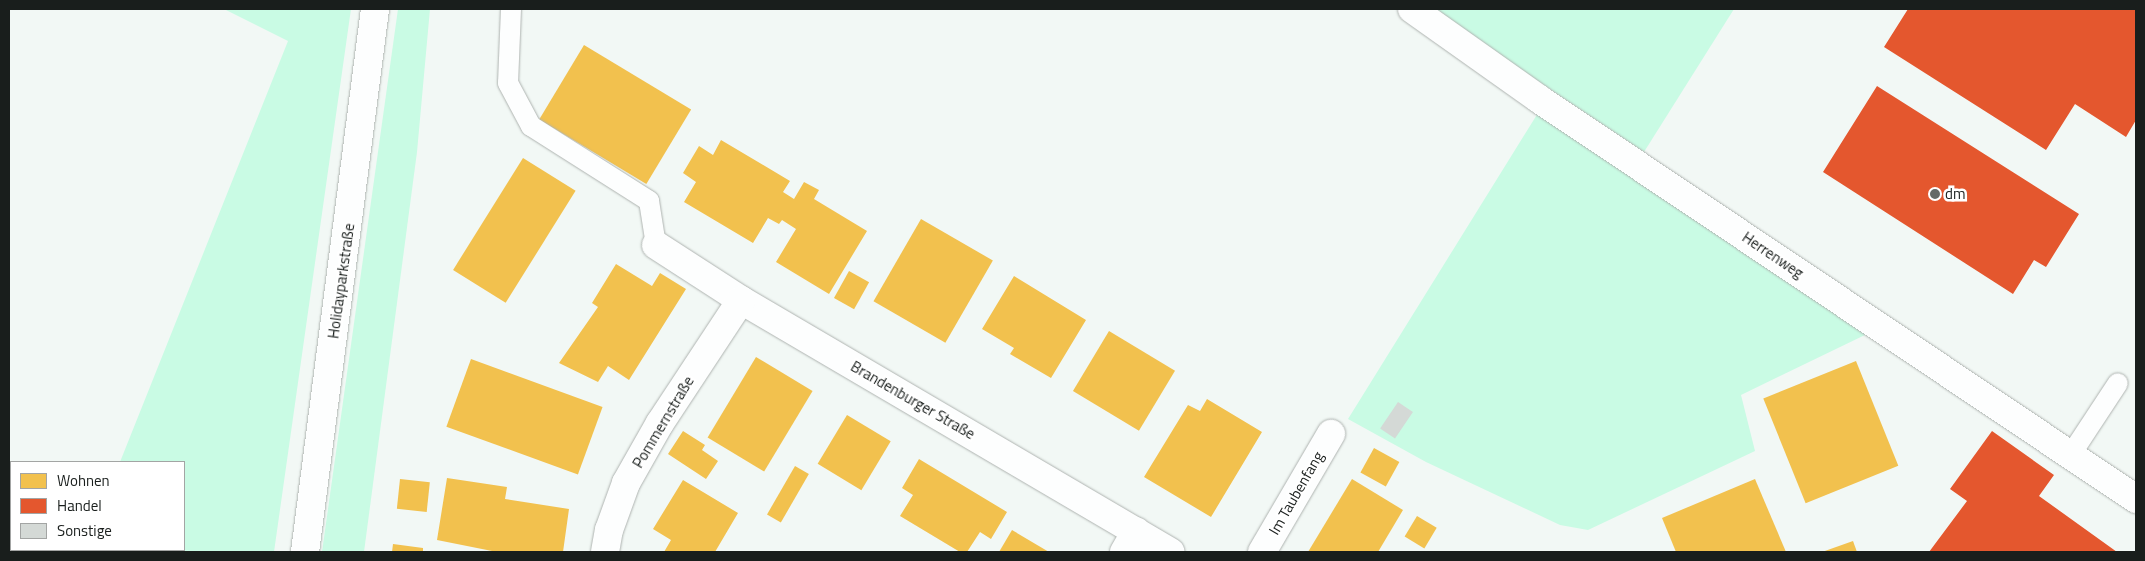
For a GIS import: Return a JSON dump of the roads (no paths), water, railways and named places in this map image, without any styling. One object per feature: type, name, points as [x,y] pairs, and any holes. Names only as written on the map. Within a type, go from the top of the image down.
[{"type":"street","name":"Holidayparkstraße","points":[[305,552],[375,9]]},
{"type":"street","name":"Herrenweg","points":[[1412,9],[1539,99],[2136,499]]},
{"type":"street","name":"Brandenburger Straße","points":[[656,245],[1130,542],[1171,552]]},
{"type":"street","name":"Pommernstraße","points":[[605,552],[609,530],[626,482],[660,424],[741,300]]},
{"type":"street","name":"Im Taubenfang","points":[[1262,552],[1331,434]]},
{"type":"lane","points":[[510,9],[508,84],[531,126],[649,201],[656,245]]},
{"type":"lane","points":[[2070,456],[2118,383]]},
{"type":"place","name":"dm","points":[[1935,194]]}]
